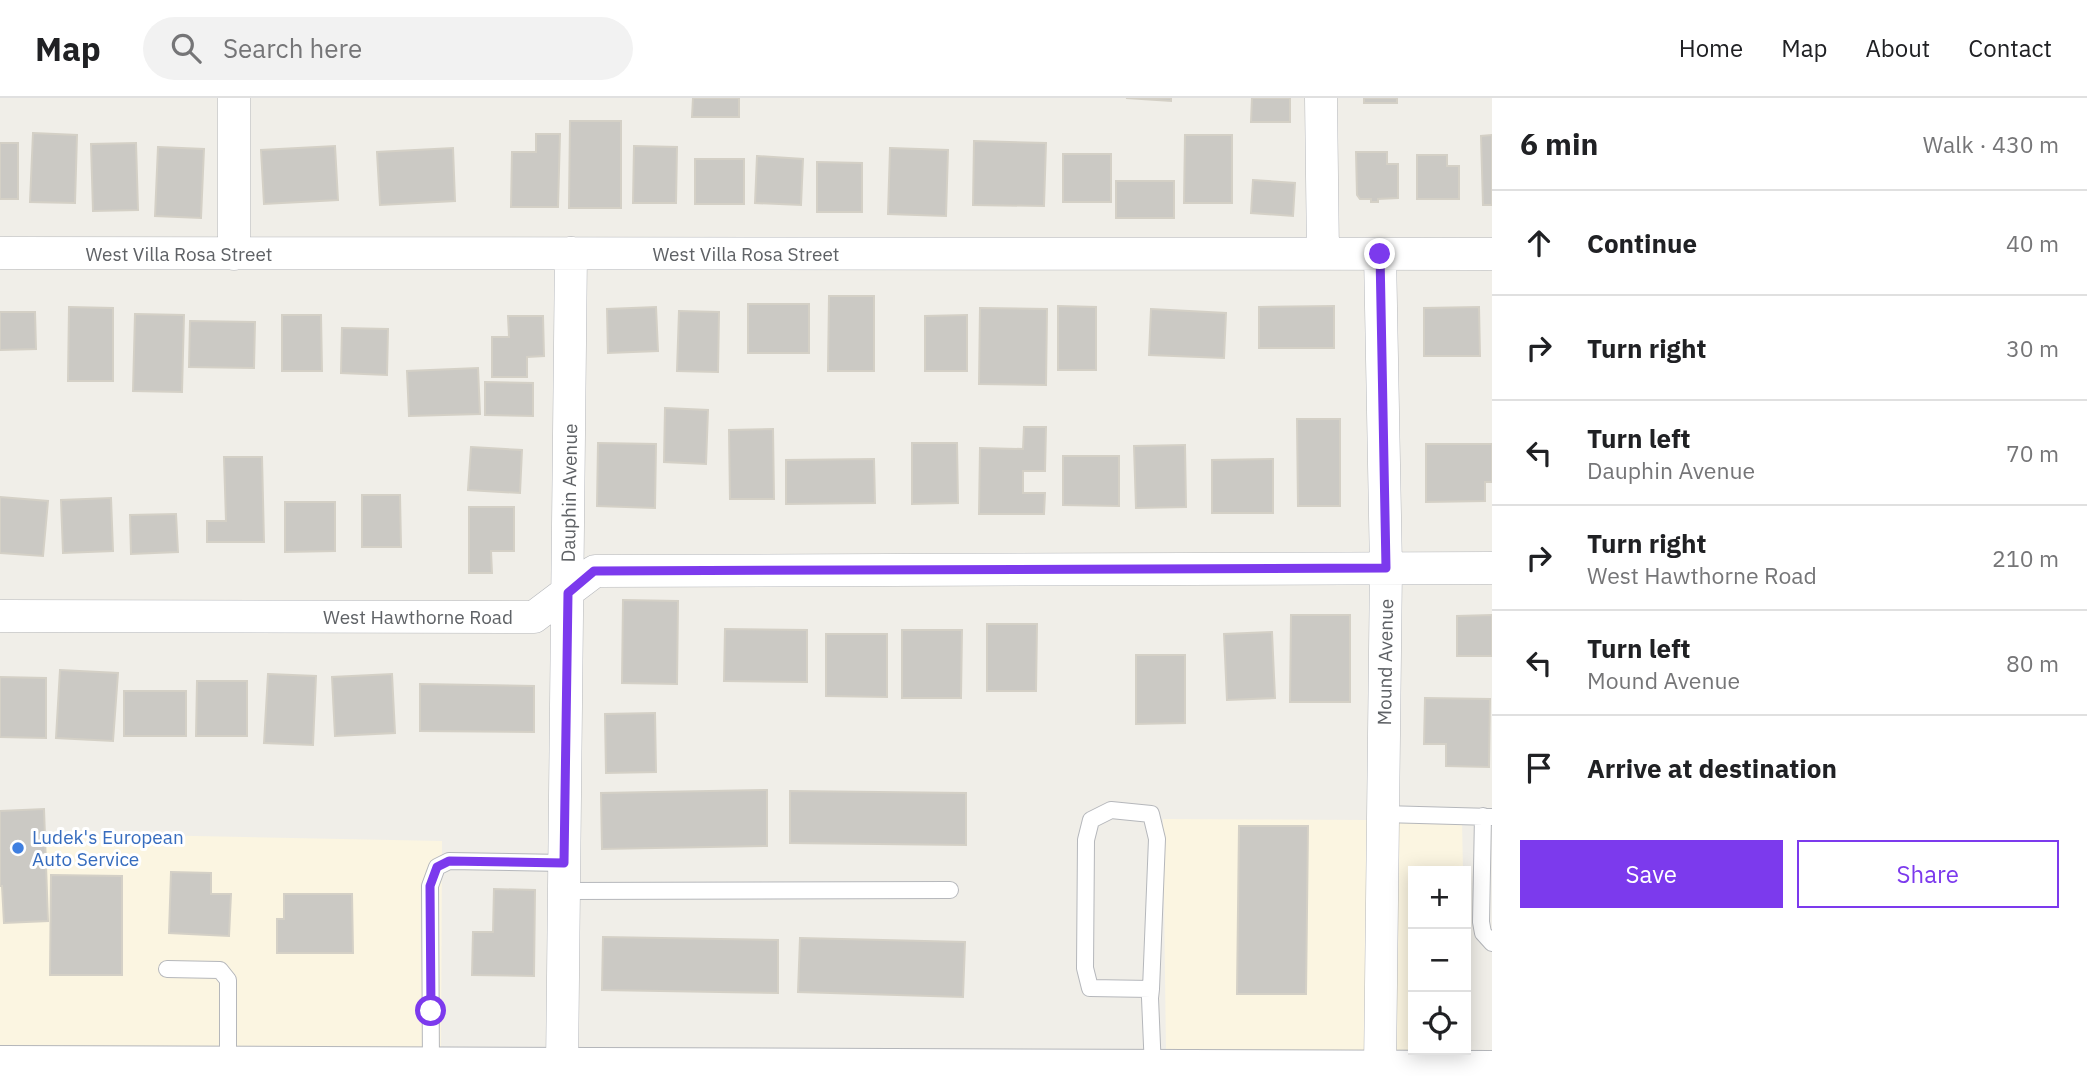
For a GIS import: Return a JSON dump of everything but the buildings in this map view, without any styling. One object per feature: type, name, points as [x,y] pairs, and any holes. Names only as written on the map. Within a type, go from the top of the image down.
[{"type":"main road","points":[[0,1065],[803,1072],[1153,1069],[1258,1073],[1380,1069],[1428,1073],[1492,1070]]},
{"type":"street","points":[[234,98],[234,254]]},
{"type":"street","points":[[1321,98],[1323,254]]},
{"type":"street","name":"West Villa Rosa Street","points":[[0,253],[1492,254]]},
{"type":"street","name":"Dauphin Avenue","points":[[562,1068],[571,253]]},
{"type":"street","name":"Mound Avenue","points":[[1380,254],[1386,568],[1380,1069]]},
{"type":"street","name":"West Hawthorne Road","points":[[0,616],[534,617],[594,571],[1492,568]]},
{"type":"lane","points":[[1151,989],[1090,988],[1085,968],[1086,840],[1091,820],[1111,810],[1151,814],[1157,839],[1151,989],[1153,1069]]},
{"type":"lane","points":[[1383,814],[1487,817],[1481,922],[1483,933],[1492,943]]},
{"type":"lane","points":[[431,1068],[430,886],[437,867],[449,861],[564,877],[950,890]]},
{"type":"lane","points":[[167,969],[220,970],[228,980],[228,1066]]},
{"type":"shaded area","points":[[1163,819],[1369,820],[1366,1054],[1166,1053]]},
{"type":"shaded area","points":[[1397,820],[1462,820],[1463,866],[1408,866],[1408,1054],[1394,1054]]},
{"type":"shaded area","points":[[0,832],[442,841],[441,1052],[0,1049]]},
{"type":"place","name":"Ludek's European Auto Service","points":[[18,848]]},
{"type":"route","points":[[431,1011],[430,886],[437,867],[449,861],[564,863],[568,593],[594,571],[1386,568],[1380,254]]}]
